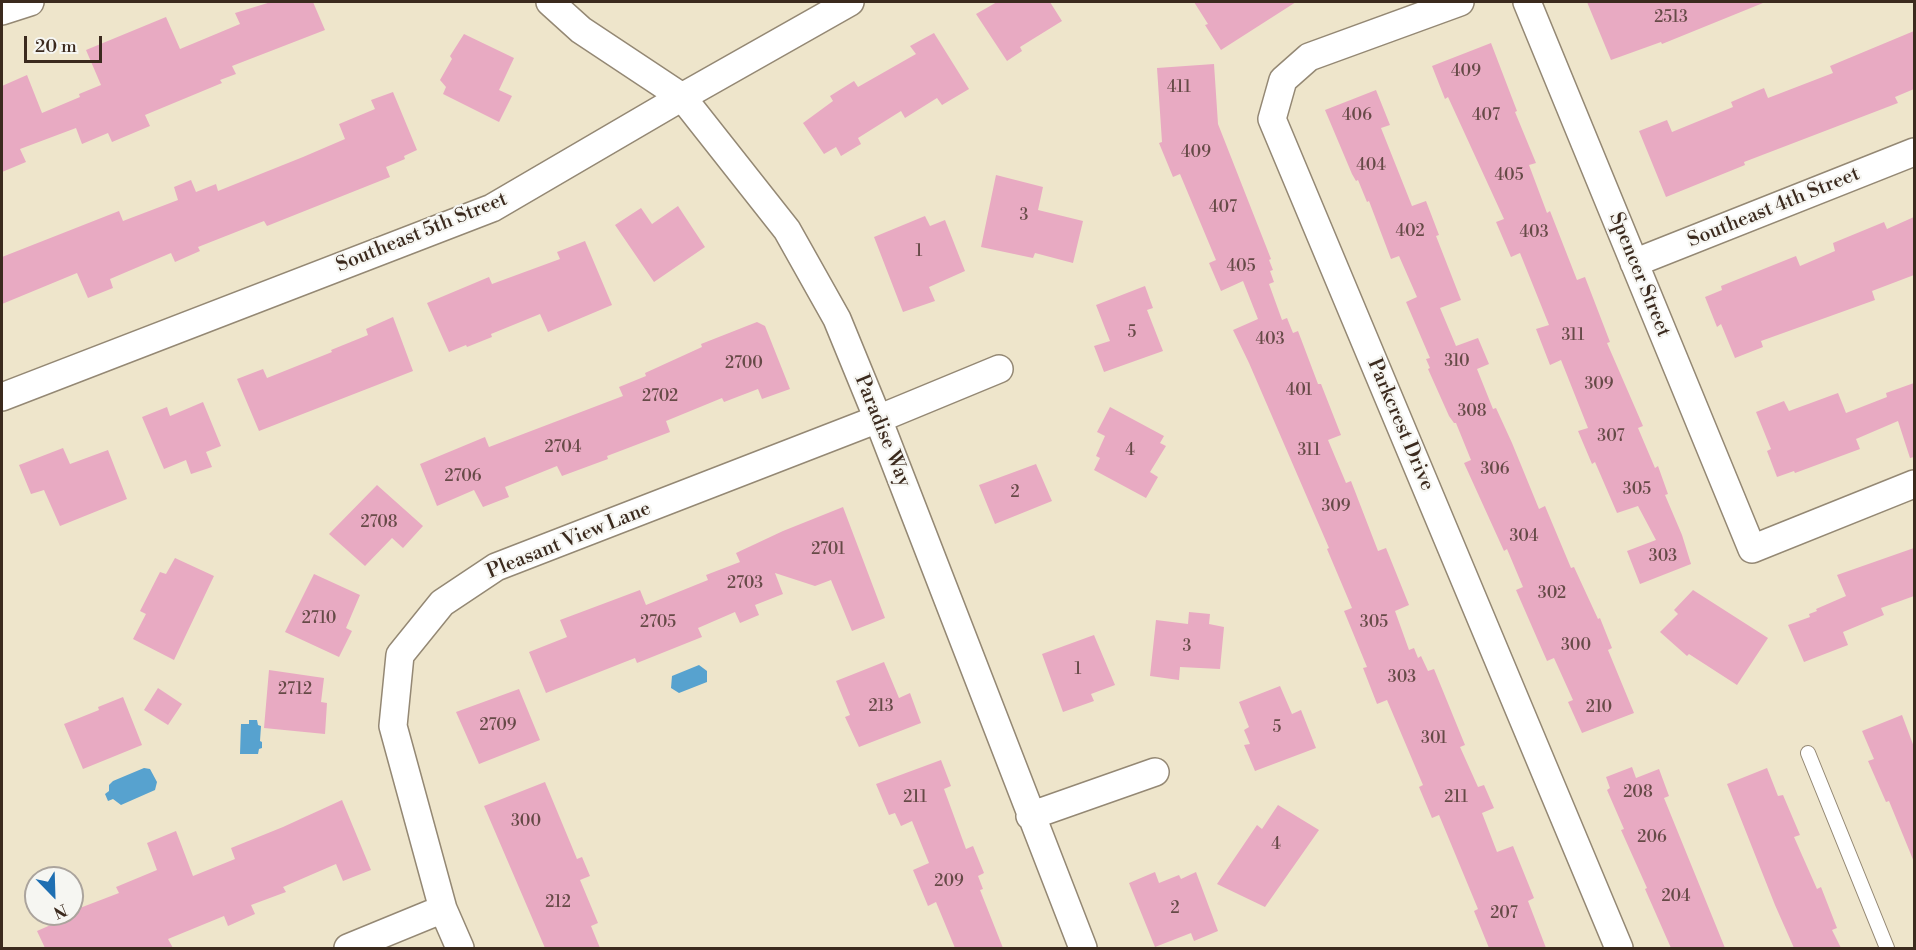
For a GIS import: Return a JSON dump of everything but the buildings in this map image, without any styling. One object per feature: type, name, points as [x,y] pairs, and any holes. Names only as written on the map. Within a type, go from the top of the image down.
[{"type":"street","points":[[2,11],[30,2]]},
{"type":"street","name":"Paradise Way","points":[[550,2],[581,30],[682,97],[787,230],[837,319],[1083,948]]},
{"type":"street","name":"Southeast 5th Street","points":[[2,397],[492,208],[850,2]]},
{"type":"street","name":"Parkcrest Drive","points":[[1460,2],[1309,57],[1283,80],[1272,119],[1619,948]]},
{"type":"street","name":"Spencer Street","points":[[1527,2],[1752,549],[1914,484]]},
{"type":"street","name":"Southeast 4th Street","points":[[1634,263],[1914,152]]},
{"type":"street","name":"Pleasant View Lane","points":[[460,948],[443,909],[393,726],[400,655],[442,603],[496,567],[878,419],[999,369]]},
{"type":"street","points":[[1030,816],[1155,772]]},
{"type":"street","points":[[348,948],[443,909]]},
{"type":"lane","points":[[1808,753],[1887,948]]},
{"type":"water","points":[[699,665],[707,671],[707,682],[679,693],[671,688],[672,676]]},
{"type":"water","points":[[249,720],[257,720],[258,725],[261,726],[262,748],[259,749],[258,754],[240,754],[241,724],[249,724]]},
{"type":"water","points":[[144,768],[150,769],[157,782],[155,790],[121,805],[113,799],[108,801],[105,794],[109,791],[109,785],[113,781]]}]
